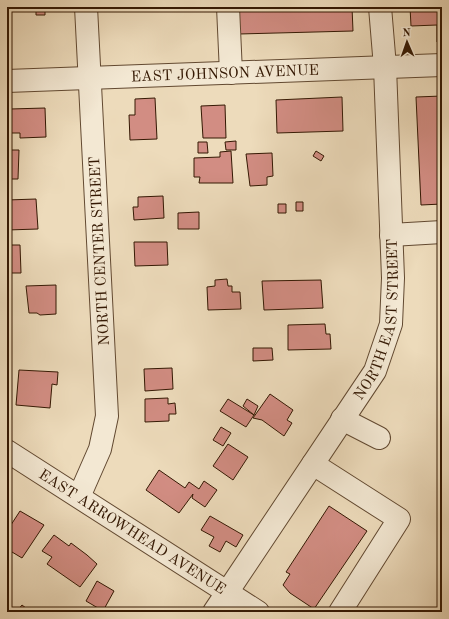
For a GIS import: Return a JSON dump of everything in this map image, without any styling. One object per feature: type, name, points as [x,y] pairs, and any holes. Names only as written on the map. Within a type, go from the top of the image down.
[{"type":"street","name":"NORTH CENTER STREET","points":[[82,490],[100,449],[107,416],[86,7]]},
{"type":"street","points":[[228,7],[231,72]]},
{"type":"street","name":"NORTH EAST STREET","points":[[214,612],[375,371],[391,324],[393,278],[392,235],[385,68],[380,7]]},
{"type":"street","name":"EAST JOHNSON AVENUE","points":[[7,80],[442,66]]},
{"type":"street","points":[[392,235],[442,232]]},
{"type":"street","points":[[342,419],[379,438]]},
{"type":"street","name":"EAST ARROWHEAD AVENUE","points":[[7,451],[258,612]]},
{"type":"street","points":[[313,464],[400,519],[340,612]]},
{"type":"building","points":[[237,7],[352,7],[353,31],[239,34]]},
{"type":"building","points":[[410,7],[442,7],[442,42],[437,42],[437,25],[411,26]]},
{"type":"building","points":[[36,9],[45,9],[45,15],[36,15]]},
{"type":"building","points":[[442,96],[442,204],[421,205],[416,97]]},
{"type":"building","points":[[342,97],[343,131],[277,133],[276,100]]},
{"type":"building","points":[[155,98],[157,139],[130,140],[129,115],[135,115],[135,99]]},
{"type":"building","points":[[225,105],[226,138],[203,138],[201,106]]},
{"type":"building","points":[[45,108],[46,137],[20,138],[20,133],[11,133],[10,109]]},
{"type":"building","points":[[236,141],[236,150],[226,150],[225,142]]},
{"type":"building","points":[[198,142],[207,142],[208,153],[198,153]]},
{"type":"building","points":[[7,150],[19,150],[18,179],[7,179]]},
{"type":"building","points":[[231,151],[233,183],[199,183],[200,177],[194,177],[194,158],[220,157],[220,152]]},
{"type":"building","points":[[316,151],[324,156],[321,161],[313,156]]},
{"type":"building","points":[[272,153],[273,176],[267,177],[267,185],[250,186],[246,154]]},
{"type":"building","points":[[163,196],[164,218],[134,220],[133,207],[138,207],[138,197]]},
{"type":"building","points":[[36,199],[38,229],[7,230],[7,200]]},
{"type":"building","points":[[296,202],[303,202],[303,211],[296,211]]},
{"type":"building","points":[[278,204],[286,204],[286,213],[278,213]]},
{"type":"building","points":[[199,212],[199,229],[178,229],[178,213]]},
{"type":"building","points":[[134,242],[167,242],[168,265],[135,266]]},
{"type":"building","points":[[7,245],[20,245],[21,273],[7,273]]},
{"type":"building","points":[[227,279],[228,286],[232,286],[232,292],[240,292],[241,309],[208,310],[207,287],[215,286],[215,280]]},
{"type":"building","points":[[321,280],[323,308],[264,310],[262,281]]},
{"type":"building","points":[[56,285],[56,314],[40,315],[37,313],[29,313],[26,286]]},
{"type":"building","points":[[325,324],[326,334],[330,334],[331,349],[288,350],[288,325]]},
{"type":"building","points":[[253,348],[272,348],[273,360],[253,361]]},
{"type":"building","points":[[172,368],[173,389],[145,391],[144,369]]},
{"type":"building","points":[[19,370],[58,372],[57,385],[52,384],[50,408],[16,405]]},
{"type":"building","points":[[270,394],[293,410],[287,420],[292,423],[284,436],[262,420],[253,418]]},
{"type":"building","points":[[168,398],[168,404],[175,403],[176,414],[169,414],[169,421],[145,422],[145,399]]},
{"type":"building","points":[[228,399],[254,415],[246,427],[220,411]]},
{"type":"building","points":[[247,399],[258,406],[254,415],[243,406]]},
{"type":"building","points":[[221,427],[231,433],[223,446],[213,440]]},
{"type":"building","points":[[228,444],[248,457],[233,480],[213,466]]},
{"type":"building","points":[[159,470],[185,488],[189,482],[199,489],[204,481],[217,490],[205,507],[192,498],[193,494],[179,513],[146,490]]},
{"type":"building","points":[[329,506],[367,531],[314,609],[290,593],[283,585],[290,574],[286,572]]},
{"type":"building","points":[[20,511],[44,525],[22,558],[7,549],[7,531]]},
{"type":"building","points":[[210,516],[243,535],[236,547],[226,541],[220,552],[209,546],[214,537],[201,530]]},
{"type":"building","points":[[54,535],[69,546],[71,543],[97,564],[80,587],[47,564],[52,557],[42,551]]},
{"type":"building","points":[[97,581],[114,591],[103,611],[86,601]]},
{"type":"building","points":[[22,605],[31,612],[16,612]]}]
